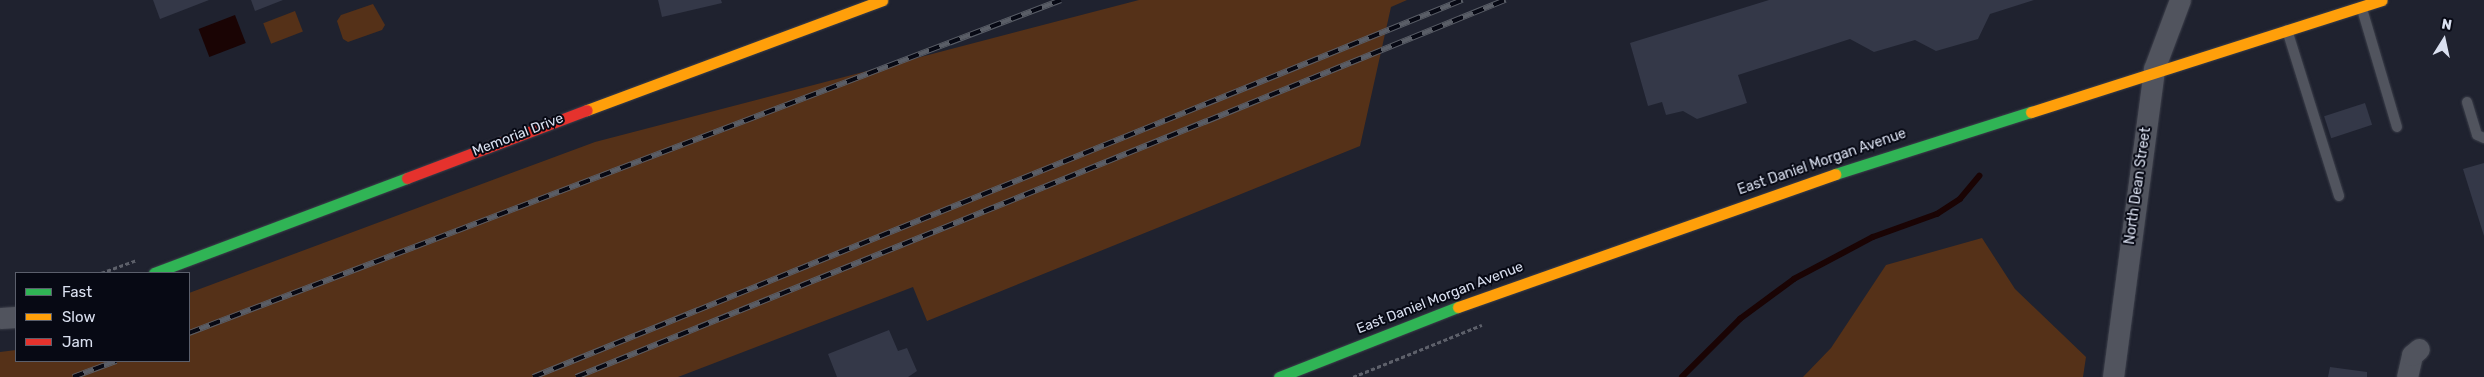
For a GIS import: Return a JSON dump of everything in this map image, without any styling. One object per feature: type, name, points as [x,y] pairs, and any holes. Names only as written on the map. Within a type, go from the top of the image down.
[{"type":"main road","name":"Memorial Drive","points":[[157,272],[882,0]]},
{"type":"main road","name":"East Daniel Morgan Avenue","points":[[1279,377],[1557,269],[2154,69],[2382,0]]},
{"type":"street","name":"North Dean Street","points":[[2112,377],[2154,69],[2180,0]]},
{"type":"street","points":[[0,318],[15,317]]},
{"type":"street","points":[[2407,377],[2412,354],[2419,349]]},
{"type":"lane","points":[[2361,6],[2397,127]]},
{"type":"lane","points":[[2287,29],[2339,196]]},
{"type":"lane","points":[[2467,102],[2477,135],[2484,138]]},
{"type":"path","points":[[1353,377],[1491,322]]},
{"type":"shaded area","points":[[1139,0],[1407,0],[1391,7],[1360,146],[927,321],[913,287],[678,377],[0,377],[0,352],[15,350],[15,362],[190,362],[190,293],[595,142]]},
{"type":"shaded area","points":[[373,4],[385,25],[382,30],[348,42],[343,39],[337,21],[341,15]]},
{"type":"shaded area","points":[[295,11],[303,32],[271,44],[263,23]]},
{"type":"shaded area","points":[[235,15],[246,43],[209,57],[199,29]]},
{"type":"shaded area","points":[[1982,238],[2015,289],[2086,357],[2083,377],[1803,377],[1831,348],[1886,265]]},
{"type":"building","points":[[153,0],[209,0],[160,19]]},
{"type":"building","points":[[251,0],[283,0],[255,11]]},
{"type":"building","points":[[658,0],[721,0],[722,3],[662,17]]},
{"type":"building","points":[[1769,0],[2034,0],[1990,14],[1978,39],[1936,51],[1915,40],[1874,52],[1850,39],[1738,75],[1747,103],[1697,119],[1683,111],[1666,115],[1662,102],[1648,106],[1630,43]]},
{"type":"building","points":[[2365,103],[2372,125],[2331,138],[2324,116]]},
{"type":"building","points":[[2484,163],[2484,236],[2463,169]]},
{"type":"building","points":[[889,330],[898,351],[907,348],[917,371],[908,377],[837,377],[828,354]]},
{"type":"building","points":[[2330,367],[2367,372],[2367,377],[2328,377]]},
{"type":"waterway","points":[[1682,377],[1740,319],[1794,279],[1873,237],[1937,214],[1960,199],[1979,176]]},
{"type":"railway","points":[[190,333],[1061,0]]},
{"type":"railway","points":[[533,377],[1462,0]]},
{"type":"railway","points":[[576,377],[1505,0]]},
{"type":"railway","points":[[73,377],[113,362]]},
{"type":"traffic: fast","points":[[1835,174],[2031,112]]},
{"type":"traffic: fast","points":[[157,272],[407,178]]},
{"type":"traffic: fast","points":[[1279,377],[1458,307]]},
{"type":"traffic: slow","points":[[587,110],[882,0]]},
{"type":"traffic: slow","points":[[2031,112],[2382,0]]},
{"type":"traffic: slow","points":[[1458,307],[1835,174]]},
{"type":"traffic: jam","points":[[407,178],[587,110]]}]
